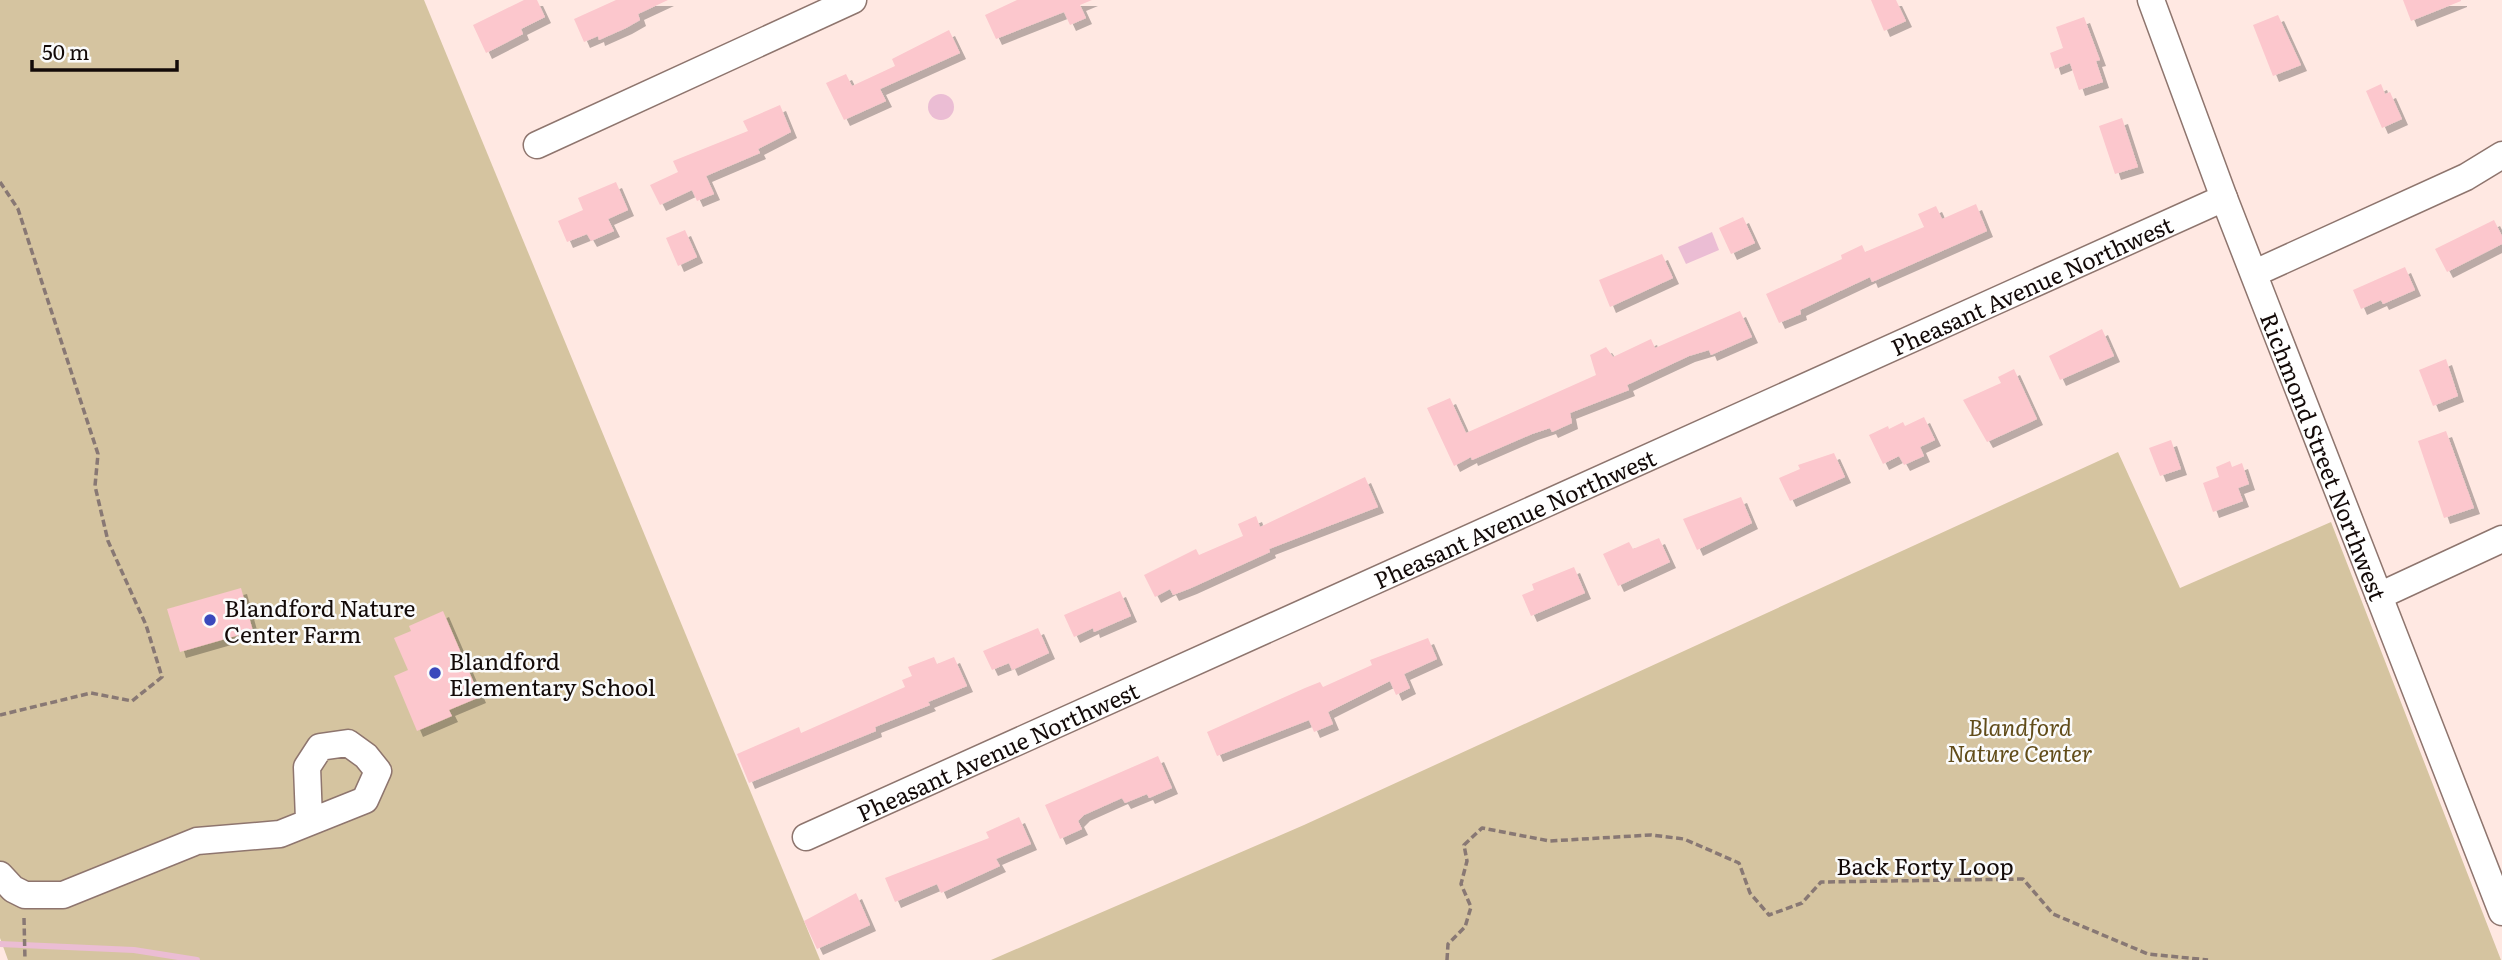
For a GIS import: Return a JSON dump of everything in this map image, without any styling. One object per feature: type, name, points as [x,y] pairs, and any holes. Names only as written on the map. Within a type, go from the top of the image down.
[{"type":"street","points":[[537,145],[853,0]]},
{"type":"street","name":"Richmond Street Northwest","points":[[2151,0],[2224,198],[2502,912]]},
{"type":"street","points":[[2255,273],[2466,177],[2502,155]]},
{"type":"street","name":"Pheasant Avenue Northwest","points":[[806,837],[2224,198]]},
{"type":"street","points":[[2379,596],[2502,539]]},
{"type":"street","points":[[0,876],[13,889],[25,895],[63,895],[197,841],[280,834],[309,820]]},
{"type":"path","points":[[0,182],[18,209],[98,454],[95,486],[108,541],[146,625],[162,677],[132,701],[91,692],[0,715]]},
{"type":"path","name":"Back Forty Loop","points":[[1447,960],[1448,944],[1465,928],[1471,907],[1461,884],[1467,861],[1464,845],[1482,828],[1550,841],[1651,835],[1684,839],[1739,863],[1751,893],[1769,915],[1802,903],[1821,882],[2023,879],[2053,914],[2148,954],[2208,960]]},
{"type":"path","points":[[24,914],[25,960]]},
{"type":"green space","points":[[0,0],[424,0],[820,960],[8,960],[0,938]]},
{"type":"green space","name":"Blandford Nature Center","points":[[2118,452],[2180,588],[2331,522],[2501,960],[991,960],[1304,825]]},
{"type":"shaded area","points":[[941,94],[950,98],[954,107],[950,116],[941,120],[932,116],[928,107],[932,98]]},
{"type":"shaded area","points":[[1712,232],[1719,250],[1686,264],[1678,247]]},
{"type":"building","points":[[524,0],[537,0],[545,17],[521,29],[523,34],[486,53],[473,25]]},
{"type":"building","points":[[616,0],[668,0],[638,14],[640,20],[626,28],[599,40],[598,36],[584,42],[574,19]]},
{"type":"building","points":[[1017,0],[1092,0],[1080,5],[1086,18],[1070,25],[1064,12],[996,39],[985,15]]},
{"type":"building","points":[[1871,0],[1896,0],[1906,21],[1884,31]]},
{"type":"building","points":[[2403,0],[2461,0],[2461,1],[2411,21]]},
{"type":"building","points":[[2278,15],[2301,65],[2273,76],[2253,25]]},
{"type":"building","points":[[2084,17],[2100,60],[2096,61],[2103,82],[2079,90],[2070,63],[2055,69],[2050,53],[2063,48],[2056,27]]},
{"type":"building","points":[[949,30],[960,53],[880,89],[886,101],[844,120],[826,83],[846,74],[852,86],[895,66],[892,59]]},
{"type":"building","points":[[2381,84],[2385,94],[2390,92],[2402,119],[2382,128],[2366,91]]},
{"type":"building","points":[[780,105],[791,132],[758,149],[760,153],[706,176],[714,194],[697,201],[692,190],[660,205],[650,185],[678,172],[673,161],[748,131],[743,121]]},
{"type":"building","points":[[2122,118],[2138,167],[2115,174],[2099,126]]},
{"type":"building","points":[[616,182],[628,210],[608,219],[614,231],[591,241],[587,234],[567,242],[558,221],[583,210],[578,198]]},
{"type":"building","points":[[1976,204],[1987,231],[1872,282],[1870,277],[1800,310],[1801,314],[1779,323],[1766,294],[1842,259],[1841,255],[1862,245],[1865,252],[1924,227],[1918,214],[1936,206],[1942,219]]},
{"type":"building","points":[[1743,217],[1755,243],[1731,254],[1719,228]]},
{"type":"building","points":[[2494,220],[2502,236],[2502,244],[2447,272],[2435,249]]},
{"type":"building","points":[[685,230],[697,257],[678,266],[666,238]]},
{"type":"building","points":[[1662,254],[1673,278],[1610,307],[1599,280]]},
{"type":"building","points":[[2405,267],[2415,290],[2383,304],[2381,300],[2361,309],[2353,290]]},
{"type":"building","points":[[1740,311],[1752,337],[1711,355],[1709,350],[1689,356],[1627,385],[1629,390],[1570,413],[1572,423],[1552,432],[1550,428],[1532,434],[1454,466],[1427,408],[1450,398],[1466,433],[1596,375],[1590,355],[1606,347],[1613,357],[1651,339],[1655,348]]},
{"type":"building","points":[[2102,329],[2114,356],[2060,380],[2049,356]]},
{"type":"building","points":[[2446,359],[2458,396],[2433,406],[2419,370]]},
{"type":"building","points":[[2014,369],[2037,419],[1987,442],[1963,400],[2001,383],[1998,377]]},
{"type":"building","points":[[1924,417],[1935,440],[1920,447],[1924,456],[1904,465],[1899,456],[1883,464],[1869,435],[1903,422],[1905,426]]},
{"type":"building","points":[[2446,431],[2474,508],[2444,518],[2418,441]]},
{"type":"building","points":[[2171,440],[2181,469],[2160,476],[2149,448]]},
{"type":"building","points":[[1834,453],[1845,477],[1790,501],[1779,478],[1800,469],[1798,465]]},
{"type":"building","points":[[2230,461],[2232,467],[2242,463],[2249,484],[2238,488],[2243,501],[2213,512],[2203,483],[2219,477],[2216,467]]},
{"type":"building","points":[[1365,477],[1378,507],[1269,549],[1270,552],[1191,588],[1173,595],[1170,589],[1155,597],[1144,575],[1196,549],[1199,555],[1243,536],[1238,524],[1256,516],[1260,527]]},
{"type":"building","points":[[1741,497],[1752,523],[1697,550],[1683,519]]},
{"type":"building","points":[[1659,538],[1670,562],[1618,586],[1603,554],[1629,542],[1633,549]]},
{"type":"building","points":[[1574,567],[1585,593],[1531,616],[1522,595],[1534,590],[1532,584]]},
{"type":"building","name":"Blandford Nature Center Farm","points":[[241,588],[253,631],[180,652],[167,609]]},
{"type":"building","points":[[1120,591],[1131,616],[1094,632],[1093,628],[1074,637],[1064,615]]},
{"type":"building","name":"Blandford Elementary School","points":[[443,611],[480,697],[449,710],[452,716],[417,731],[394,676],[408,670],[394,638],[411,631],[409,626]]},
{"type":"building","points":[[1038,628],[1049,653],[1012,670],[1009,663],[992,670],[983,651]]},
{"type":"building","points":[[1428,638],[1437,659],[1404,674],[1410,688],[1396,695],[1390,681],[1328,712],[1333,724],[1314,732],[1309,720],[1217,756],[1207,732],[1320,682],[1323,687],[1372,665],[1370,660]]},
{"type":"building","points":[[934,657],[937,664],[954,657],[967,686],[928,702],[930,705],[875,727],[876,731],[749,783],[737,754],[799,727],[801,733],[905,687],[902,680],[912,676],[908,667]]},
{"type":"building","points":[[1158,756],[1172,788],[1149,798],[1147,794],[1125,803],[1122,798],[1084,815],[1078,821],[1082,829],[1060,839],[1045,805]]},
{"type":"building","points":[[1019,817],[1031,844],[996,859],[1000,866],[941,893],[937,884],[895,902],[885,878],[989,838],[986,832]]},
{"type":"building","points":[[856,893],[870,925],[817,949],[804,921]]},
{"type":"waterway","points":[[0,944],[134,950],[197,960]]},
{"type":"place","name":"Blandford Nature Center Farm","points":[[210,620]]},
{"type":"place","name":"Blandford Elementary School","points":[[435,673]]}]
